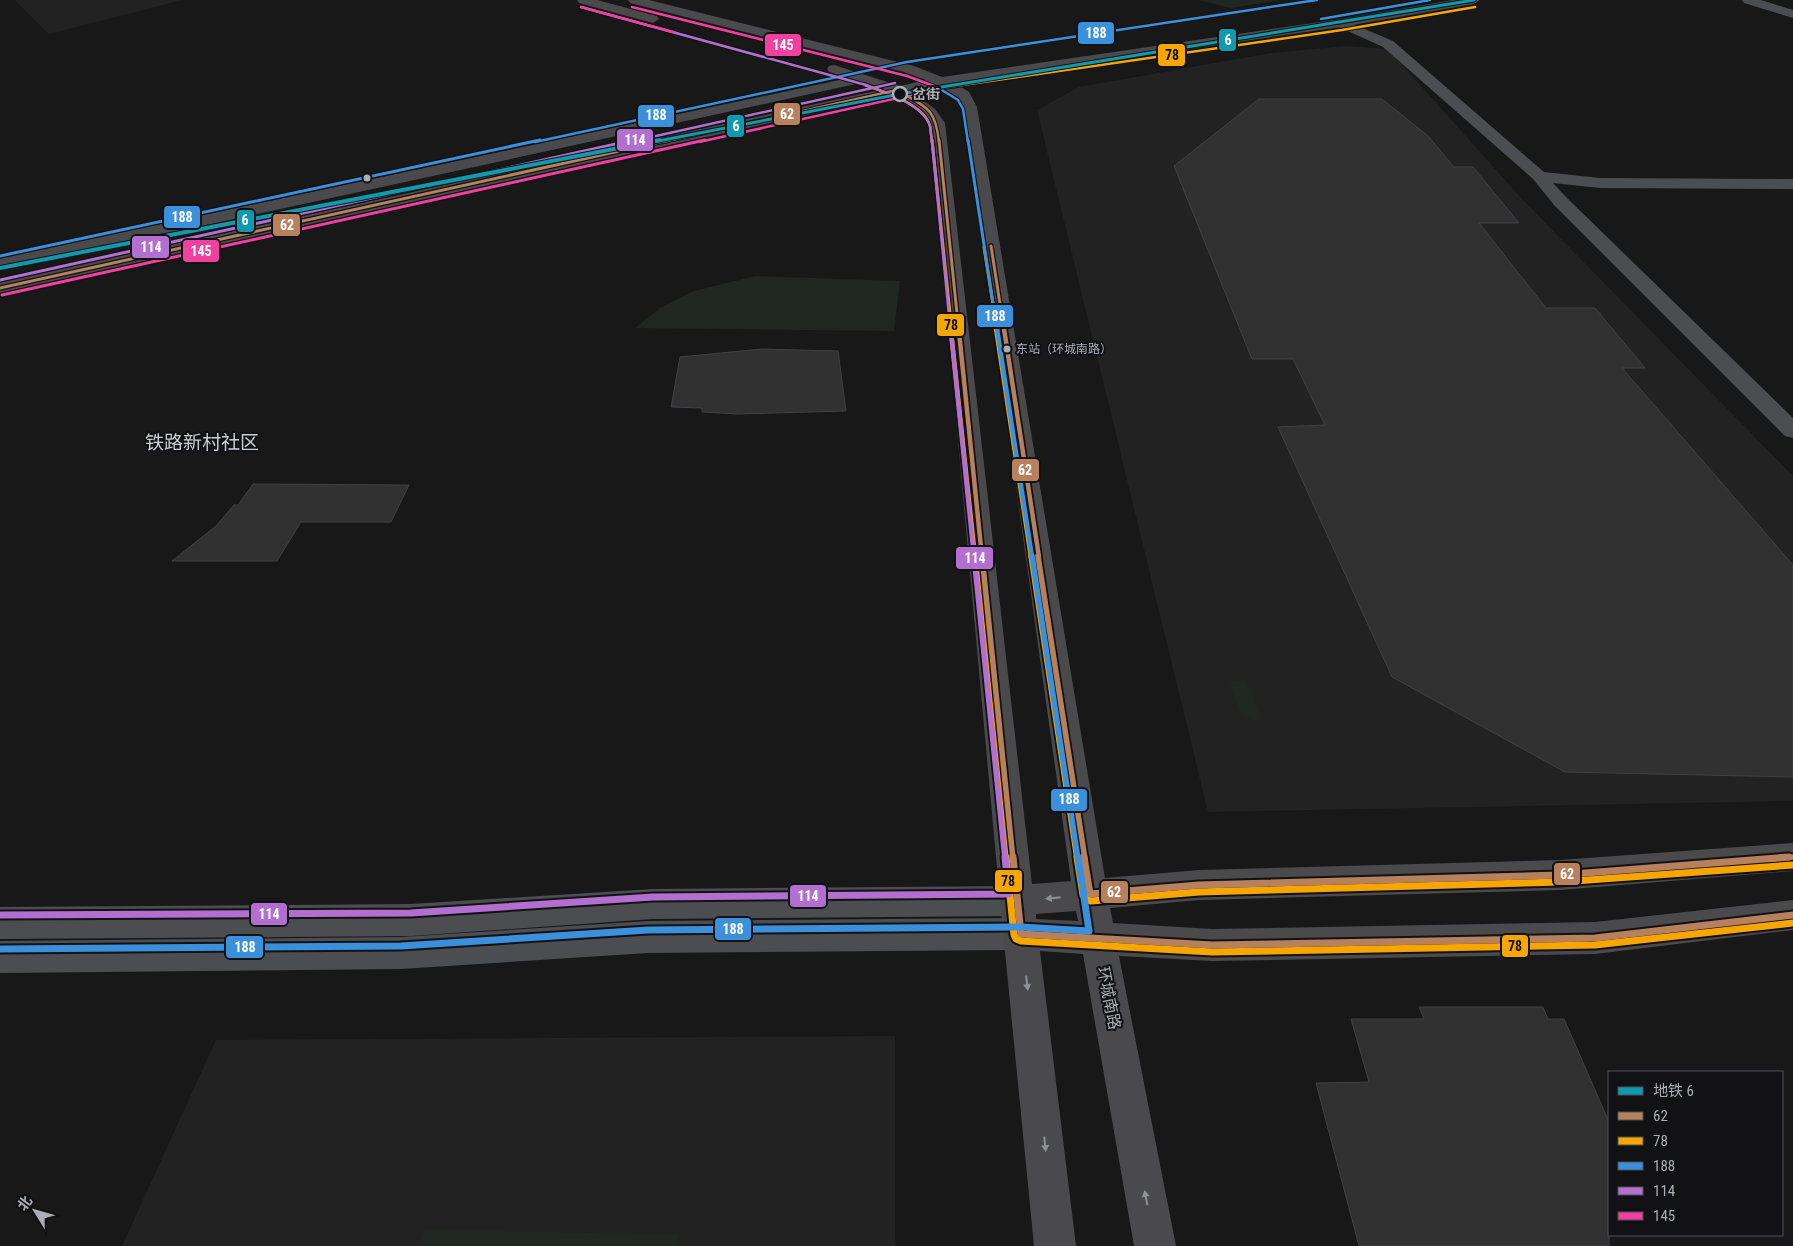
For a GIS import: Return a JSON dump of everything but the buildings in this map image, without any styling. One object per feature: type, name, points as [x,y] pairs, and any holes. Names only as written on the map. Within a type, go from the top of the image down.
[{"type":"main road","points":[[583,0],[868,78],[897,90],[931,111],[937,123],[1019,918],[1056,1246]]},
{"type":"main road","points":[[634,0],[909,69]]},
{"type":"main road","points":[[0,264],[909,69],[1367,0]]},
{"type":"main road","points":[[0,288],[897,90],[1341,23],[1474,0]]},
{"type":"main road","name":"环城南路","points":[[909,69],[941,82],[964,96],[970,107],[1090,894],[1155,1246]]},
{"type":"main road","points":[[1019,918],[1090,894],[1199,885],[1560,875],[1793,857]]},
{"type":"main road","points":[[1019,918],[1098,939],[1212,945],[1595,938],[1793,915]]},
{"type":"street","points":[[1748,0],[1793,14]]},
{"type":"street","points":[[1341,23],[1388,44],[1539,176],[1560,201],[1793,431]]},
{"type":"street","points":[[1539,176],[1600,183],[1793,184]]},
{"type":"street","points":[[0,923],[411,920],[653,904],[1019,918]]},
{"type":"street","points":[[0,957],[401,953],[648,937],[1019,918]]},
{"type":"shaded area","points":[[15,0],[182,0],[49,34]]},
{"type":"shaded area","points":[[1198,0],[1279,0],[1231,8]]},
{"type":"shaded area","points":[[1346,46],[1388,49],[1523,200],[1793,476],[1793,801],[1208,812],[1037,110],[1079,87],[1271,53]]},
{"type":"shaded area","points":[[755,276],[900,281],[894,331],[635,328],[660,308],[694,291]]},
{"type":"shaded area","points":[[1246,680],[1260,715],[1257,723],[1240,713],[1229,682]]},
{"type":"shaded area","points":[[895,1036],[895,1246],[122,1246],[216,1040]]},
{"type":"shaded area","points":[[425,1229],[679,1235],[677,1246],[420,1246]]},
{"type":"metro line","name":"6","points":[[0,268],[905,93],[1474,0]]},
{"type":"transit line","name":"188","points":[[0,256],[907,62],[1317,0]]},
{"type":"transit line","name":"188","points":[[1321,19],[1430,0]]},
{"type":"transit line","name":"114","points":[[0,915],[411,913],[653,897],[1009,894],[930,125],[925,117],[910,105],[893,95],[866,85],[581,7]]},
{"type":"transit line","name":"145","points":[[581,7],[673,32]]},
{"type":"transit line","name":"145","points":[[632,7],[907,76],[934,86]]},
{"type":"transit line","name":"78","points":[[942,88],[1342,30],[1475,7]]},
{"type":"transit line","name":"114","points":[[0,280],[895,83]]},
{"type":"transit line","name":"78","points":[[865,85],[902,100],[925,117],[930,125],[1014,935],[1016,939],[1021,941],[1212,952],[1595,945],[1793,923]]},
{"type":"transit line","name":"188","points":[[0,949],[401,946],[648,930],[1021,927],[1089,931],[963,109],[958,100],[937,87]]},
{"type":"transit line","name":"145","points":[[2,295],[943,88]]},
{"type":"transit line","name":"62","points":[[0,288],[897,90],[931,111],[937,123],[1021,934],[1212,945],[1595,938],[1793,915]]},
{"type":"transit line","name":"62","points":[[991,246],[1090,894],[1199,885],[1560,875],[1793,857]]},
{"type":"transit line","name":"78","points":[[984,247],[1083,895],[1086,900],[1199,892],[1561,882],[1793,865]]},
{"type":"place","name":"岔街","points":[[900,94]]},
{"type":"place","name":"东站（环城南路）","points":[[1007,349]]},
{"type":"district","name":"铁路新村社区","points":[[202,442]]}]
